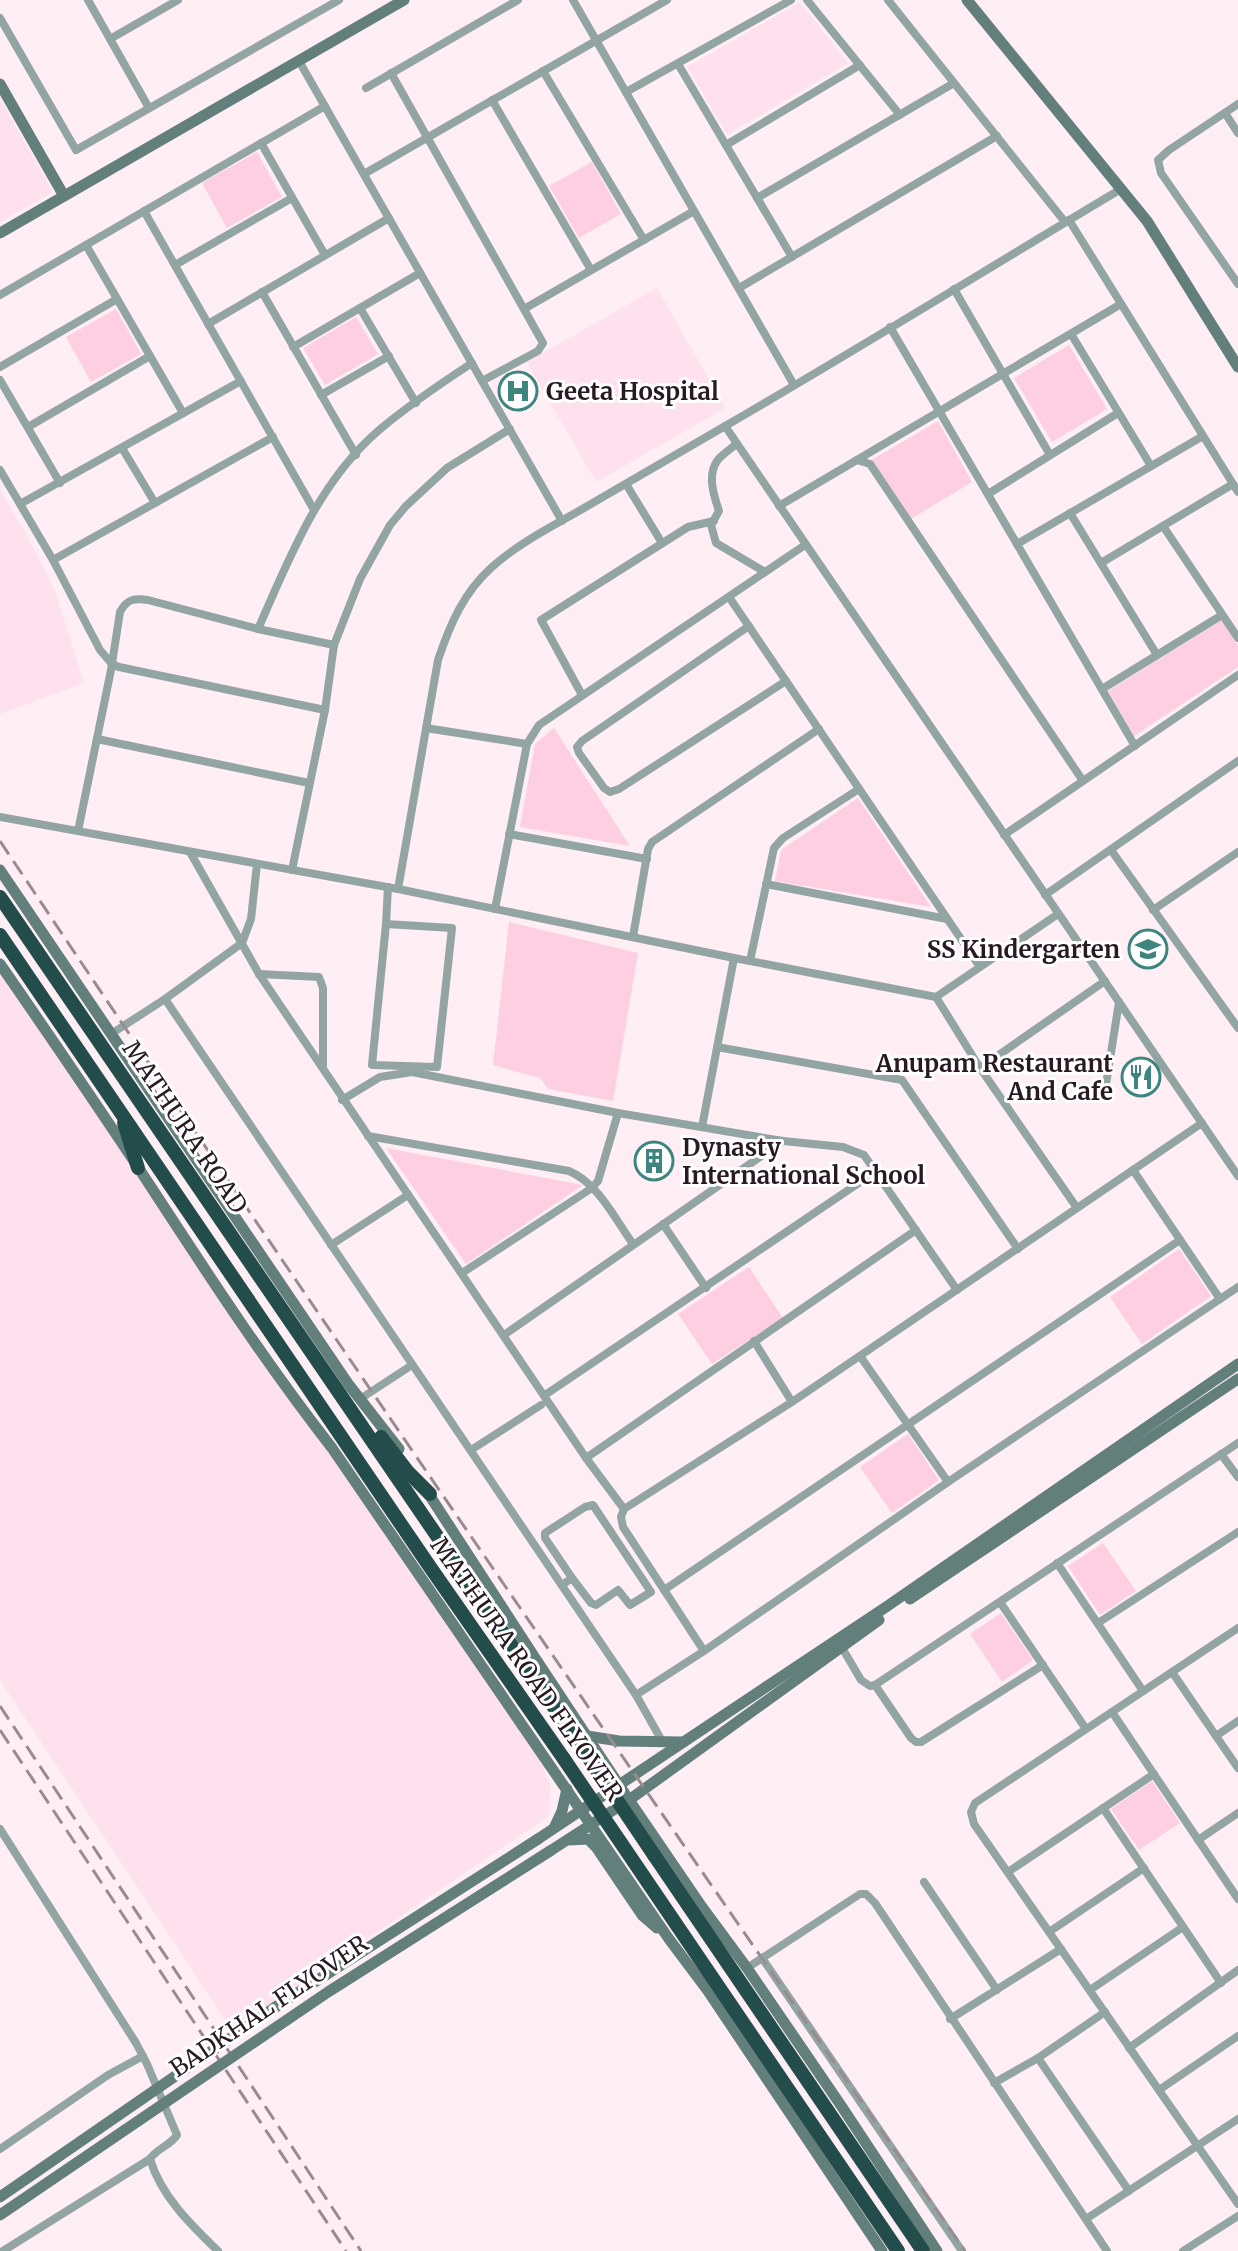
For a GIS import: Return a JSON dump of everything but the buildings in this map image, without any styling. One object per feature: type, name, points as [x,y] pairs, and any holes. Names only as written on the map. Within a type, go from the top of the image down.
[{"type":"highway","name":"MATHURA ROAD","points":[[0,897],[333,1383]]},
{"type":"highway","name":"MATHURA ROAD","points":[[0,935],[121,1112]]},
{"type":"highway","name":"MATHURA ROAD FLYOVER","points":[[121,1112],[898,2251]]},
{"type":"highway","points":[[121,1112],[138,1168]]},
{"type":"highway","name":"MATHURA ROAD FLYOVER","points":[[333,1383],[923,2251]]},
{"type":"highway","points":[[333,1383],[430,1494]]},
{"type":"main road","points":[[0,233],[404,0]]},
{"type":"main road","points":[[967,0],[1147,221],[1238,367]]},
{"type":"main road","points":[[0,84],[64,196]]},
{"type":"main road","points":[[0,870],[342,1375],[430,1494],[629,1800],[747,1968],[937,2251]]},
{"type":"main road","points":[[0,964],[249,1336],[332,1448],[669,1939],[708,1991],[882,2251]]},
{"type":"main road","name":"BADKHAL FLYOVER","points":[[0,2197],[274,2008],[538,1839],[899,1598],[1238,1364]]},
{"type":"main road","name":"BADKHAL FLYOVER","points":[[0,2215],[328,1992],[629,1800],[841,1646],[1238,1379]]},
{"type":"main road","points":[[587,1736],[619,1741],[683,1742]]},
{"type":"main road","points":[[564,1784],[583,1775],[596,1762],[599,1754]]},
{"type":"main road","points":[[555,1827],[562,1811],[564,1784]]},
{"type":"main road","points":[[567,1840],[588,1839],[642,1915],[669,1939]]},
{"type":"main road","points":[[623,1870],[623,1858],[633,1847],[649,1839],[657,1841]]},
{"type":"street","points":[[88,0],[149,108]]},
{"type":"street","points":[[110,39],[178,0]]},
{"type":"street","points":[[0,18],[76,150],[339,0]]},
{"type":"street","points":[[366,88],[518,0]]},
{"type":"street","points":[[573,0],[794,385]]},
{"type":"street","points":[[364,174],[667,0]]},
{"type":"street","points":[[626,92],[791,0]]},
{"type":"street","points":[[807,0],[900,115]]},
{"type":"street","points":[[888,0],[1067,221],[1236,488],[1101,563]]},
{"type":"street","points":[[299,61],[562,521]]},
{"type":"street","points":[[678,64],[792,257]]},
{"type":"street","points":[[726,145],[860,65]]},
{"type":"street","points":[[543,71],[644,240]]},
{"type":"street","points":[[391,73],[543,343],[538,351],[482,381]]},
{"type":"street","points":[[757,198],[954,83]]},
{"type":"street","points":[[492,100],[591,270]]},
{"type":"street","points":[[1238,104],[1158,160],[1161,173],[1238,284]]},
{"type":"street","points":[[0,295],[325,106]]},
{"type":"street","points":[[1225,113],[1238,133]]},
{"type":"street","points":[[739,288],[997,136]]},
{"type":"street","points":[[261,143],[325,255]]},
{"type":"street","points":[[386,924],[452,928],[437,1067],[372,1065],[386,924],[438,660],[448,630],[471,588],[504,557],[562,521],[1121,189]]},
{"type":"street","points":[[175,265],[292,198]]},
{"type":"street","points":[[144,211],[314,510]]},
{"type":"street","points":[[524,309],[694,211]]},
{"type":"street","points":[[208,324],[389,218]]},
{"type":"street","points":[[86,245],[183,413]]},
{"type":"street","points":[[293,347],[420,273]]},
{"type":"street","points":[[954,289],[1050,455]]},
{"type":"street","points":[[262,292],[356,455]]},
{"type":"street","points":[[0,367],[117,299]]},
{"type":"street","points":[[779,506],[1121,304]]},
{"type":"street","points":[[360,308],[416,403]]},
{"type":"street","points":[[890,327],[1135,746]]},
{"type":"street","points":[[1071,334],[1151,466]]},
{"type":"street","points":[[28,427],[150,356]]},
{"type":"street","points":[[321,395],[389,356]]},
{"type":"street","points":[[258,629],[314,510],[356,455],[376,433],[472,363]]},
{"type":"street","points":[[0,380],[60,483]]},
{"type":"street","points":[[20,504],[241,381]]},
{"type":"street","points":[[988,494],[1118,413]]},
{"type":"street","points":[[725,426],[1238,1176]]},
{"type":"street","points":[[292,870],[325,710],[334,645],[360,579],[390,525],[406,506],[447,468],[510,429]]},
{"type":"street","points":[[1017,544],[1203,436]]},
{"type":"street","points":[[53,560],[273,437]]},
{"type":"street","points":[[736,444],[717,461],[713,473],[712,488],[719,511],[711,525],[716,543],[765,572]]},
{"type":"street","points":[[122,448],[155,503]]},
{"type":"street","points":[[857,460],[870,464],[1083,781]]},
{"type":"street","points":[[0,470],[53,560],[100,650],[112,664],[325,710]]},
{"type":"street","points":[[626,484],[662,543]]},
{"type":"street","points":[[1070,513],[1157,655]]},
{"type":"street","points":[[582,695],[541,620],[688,527],[714,521]]},
{"type":"street","points":[[1163,526],[1238,638]]},
{"type":"street","points":[[495,909],[527,744],[539,725],[805,545]]},
{"type":"street","points":[[729,597],[980,967]]},
{"type":"street","points":[[78,831],[120,612],[129,600],[148,600],[334,645]]},
{"type":"street","points":[[1102,689],[1222,615]]},
{"type":"street","points":[[749,626],[582,741],[577,747],[579,753],[604,788],[610,792],[619,789],[786,681]]},
{"type":"street","points":[[1004,835],[1238,675]]},
{"type":"street","points":[[426,728],[527,744]]},
{"type":"street","points":[[633,937],[648,849],[652,842],[819,729]]},
{"type":"street","points":[[97,739],[309,783]]},
{"type":"street","points":[[1045,895],[1238,761]]},
{"type":"street","points":[[750,961],[774,848],[783,838],[859,789]]},
{"type":"street","points":[[0,817],[393,888],[936,997],[1058,914]]},
{"type":"street","points":[[509,834],[647,859]]},
{"type":"street","points":[[1111,850],[1238,1028]]},
{"type":"street","points":[[190,852],[259,974],[342,1100],[624,1509]]},
{"type":"street","points":[[1153,910],[1238,852]]},
{"type":"street","points":[[111,1034],[242,943],[251,919],[257,864]]},
{"type":"street","points":[[766,884],[947,919]]},
{"type":"street","points":[[702,1127],[734,958]]},
{"type":"street","points":[[259,974],[319,977],[323,988],[323,1067]]},
{"type":"street","points":[[980,1068],[1105,981]]},
{"type":"street","points":[[936,997],[980,1068],[1077,1208]]},
{"type":"street","points":[[165,999],[636,1695],[662,1741]]},
{"type":"street","points":[[1105,1091],[1119,1002]]},
{"type":"street","points":[[717,1047],[902,1080],[1018,1249]]},
{"type":"street","points":[[342,1100],[380,1077],[412,1072],[618,1113],[783,1141],[843,1147],[864,1155],[957,1290]]},
{"type":"street","points":[[462,1273],[592,1188],[598,1181],[618,1113]]},
{"type":"street","points":[[704,1651],[623,1527],[621,1517],[624,1509],[792,1402],[1202,1123]]},
{"type":"street","points":[[368,1136],[569,1171],[580,1176],[592,1188],[633,1244]]},
{"type":"street","points":[[504,1335],[783,1141]]},
{"type":"street","points":[[1133,1170],[1220,1299]]},
{"type":"street","points":[[545,1395],[875,1172]]},
{"type":"street","points":[[331,1245],[408,1195]]},
{"type":"street","points":[[663,1224],[706,1288]]},
{"type":"street","points":[[586,1458],[916,1230]]},
{"type":"street","points":[[664,1590],[1180,1240]]},
{"type":"street","points":[[636,1695],[1238,1287]]},
{"type":"street","points":[[754,1341],[792,1402]]},
{"type":"street","points":[[860,1356],[948,1482]]},
{"type":"street","points":[[360,1399],[412,1365]]},
{"type":"street","points":[[471,1450],[541,1405]]},
{"type":"street","points":[[841,1646],[861,1680],[870,1686],[875,1685],[1238,1443]]},
{"type":"street","points":[[1221,1454],[1238,1477]]},
{"type":"street","points":[[596,1508],[613,1495]]},
{"type":"street","points":[[593,1505],[651,1592],[630,1605],[618,1590],[596,1605],[591,1603],[572,1578],[545,1538],[545,1533],[593,1505]]},
{"type":"street","points":[[1098,1623],[1238,1532]]},
{"type":"street","points":[[1057,1563],[1143,1691]]},
{"type":"street","points":[[562,1585],[572,1578]]},
{"type":"street","points":[[1000,1602],[1086,1729]]},
{"type":"street","points":[[1238,1628],[975,1803],[971,1812],[974,1824],[1238,2204]]},
{"type":"street","points":[[875,1685],[911,1738],[921,1742],[1043,1665]]},
{"type":"street","points":[[1172,1672],[1238,1768]]},
{"type":"street","points":[[1112,1712],[1238,1899]]},
{"type":"street","points":[[1216,1736],[1238,1721]]},
{"type":"street","points":[[1008,1872],[1154,1774]]},
{"type":"street","points":[[1103,1808],[1221,1983]]},
{"type":"street","points":[[1198,1840],[1238,1813]]},
{"type":"street","points":[[0,1829],[143,2056],[177,2135],[173,2141],[154,2152],[150,2159],[3,2251]]},
{"type":"street","points":[[1049,1932],[1144,1868]]},
{"type":"street","points":[[924,1882],[997,1990]]},
{"type":"street","points":[[747,1968],[860,1894],[866,1894],[875,1903],[1107,2251]]},
{"type":"street","points":[[1090,1990],[1183,1927]]},
{"type":"street","points":[[950,2019],[1061,1949]]},
{"type":"street","points":[[762,1958],[962,2251]]},
{"type":"street","points":[[1129,2048],[1238,1970]]},
{"type":"street","points":[[994,2083],[1038,2058],[1105,2012]]},
{"type":"street","points":[[1159,2090],[1238,2036]]},
{"type":"street","points":[[0,2149],[108,2075],[143,2056]]},
{"type":"street","points":[[1038,2058],[1129,2191]]},
{"type":"street","points":[[1086,2219],[1238,2119]]},
{"type":"street","points":[[150,2159],[171,2199],[218,2251]]},
{"type":"street","points":[[1183,2251],[1238,2216]]},
{"type":"shaded area","points":[[800,2],[848,63],[727,135],[687,67]]},
{"type":"shaded area","points":[[0,99],[53,192],[0,222]]},
{"type":"shaded area","points":[[257,152],[282,197],[227,228],[202,183]]},
{"type":"shaded area","points":[[592,162],[621,214],[579,238],[549,186]]},
{"type":"shaded area","points":[[657,288],[725,408],[596,482],[527,362]]},
{"type":"shaded area","points":[[116,309],[141,354],[91,382],[66,337]]},
{"type":"shaded area","points":[[356,317],[378,354],[325,385],[303,348]]},
{"type":"shaded area","points":[[1069,345],[1107,409],[1052,442],[1014,378]]},
{"type":"shaded area","points":[[938,421],[972,482],[909,520],[868,462]]},
{"type":"shaded area","points":[[0,490],[55,591],[84,683],[0,714]]},
{"type":"shaded area","points":[[1222,620],[1238,646],[1238,667],[1134,736],[1108,691]]},
{"type":"shaded area","points":[[554,728],[630,846],[520,827],[535,744]]},
{"type":"shaded area","points":[[858,798],[931,907],[775,881],[781,850]]},
{"type":"shaded area","points":[[509,922],[638,953],[613,1101],[548,1089],[540,1078],[493,1065]]},
{"type":"shaded area","points":[[0,961],[538,1755],[550,1784],[549,1816],[232,2030],[0,1680]]},
{"type":"shaded area","points":[[386,1148],[583,1185],[466,1264]]},
{"type":"shaded area","points":[[1179,1249],[1211,1296],[1142,1344],[1110,1297]]},
{"type":"shaded area","points":[[749,1267],[783,1318],[712,1364],[678,1314]]},
{"type":"shaded area","points":[[908,1434],[939,1480],[892,1513],[860,1467]]},
{"type":"shaded area","points":[[1103,1543],[1136,1591],[1100,1615],[1068,1566]]},
{"type":"shaded area","points":[[1001,1613],[1033,1660],[1002,1682],[970,1634]]},
{"type":"shaded area","points":[[1152,1781],[1180,1823],[1139,1850],[1111,1809]]},
{"type":"railway","points":[[0,841],[359,1372],[965,2251]]},
{"type":"railway","points":[[0,1706],[361,2251]]},
{"type":"railway","points":[[0,1730],[346,2251]]},
{"type":"place","name":"Geeta Hospital","points":[[518,391]]},
{"type":"place","name":"SS Kindergarten","points":[[1148,949]]},
{"type":"place","name":"Anupam Restaurant And Cafe","points":[[1141,1077]]},
{"type":"place","name":"Dynasty International School","points":[[654,1161]]}]
